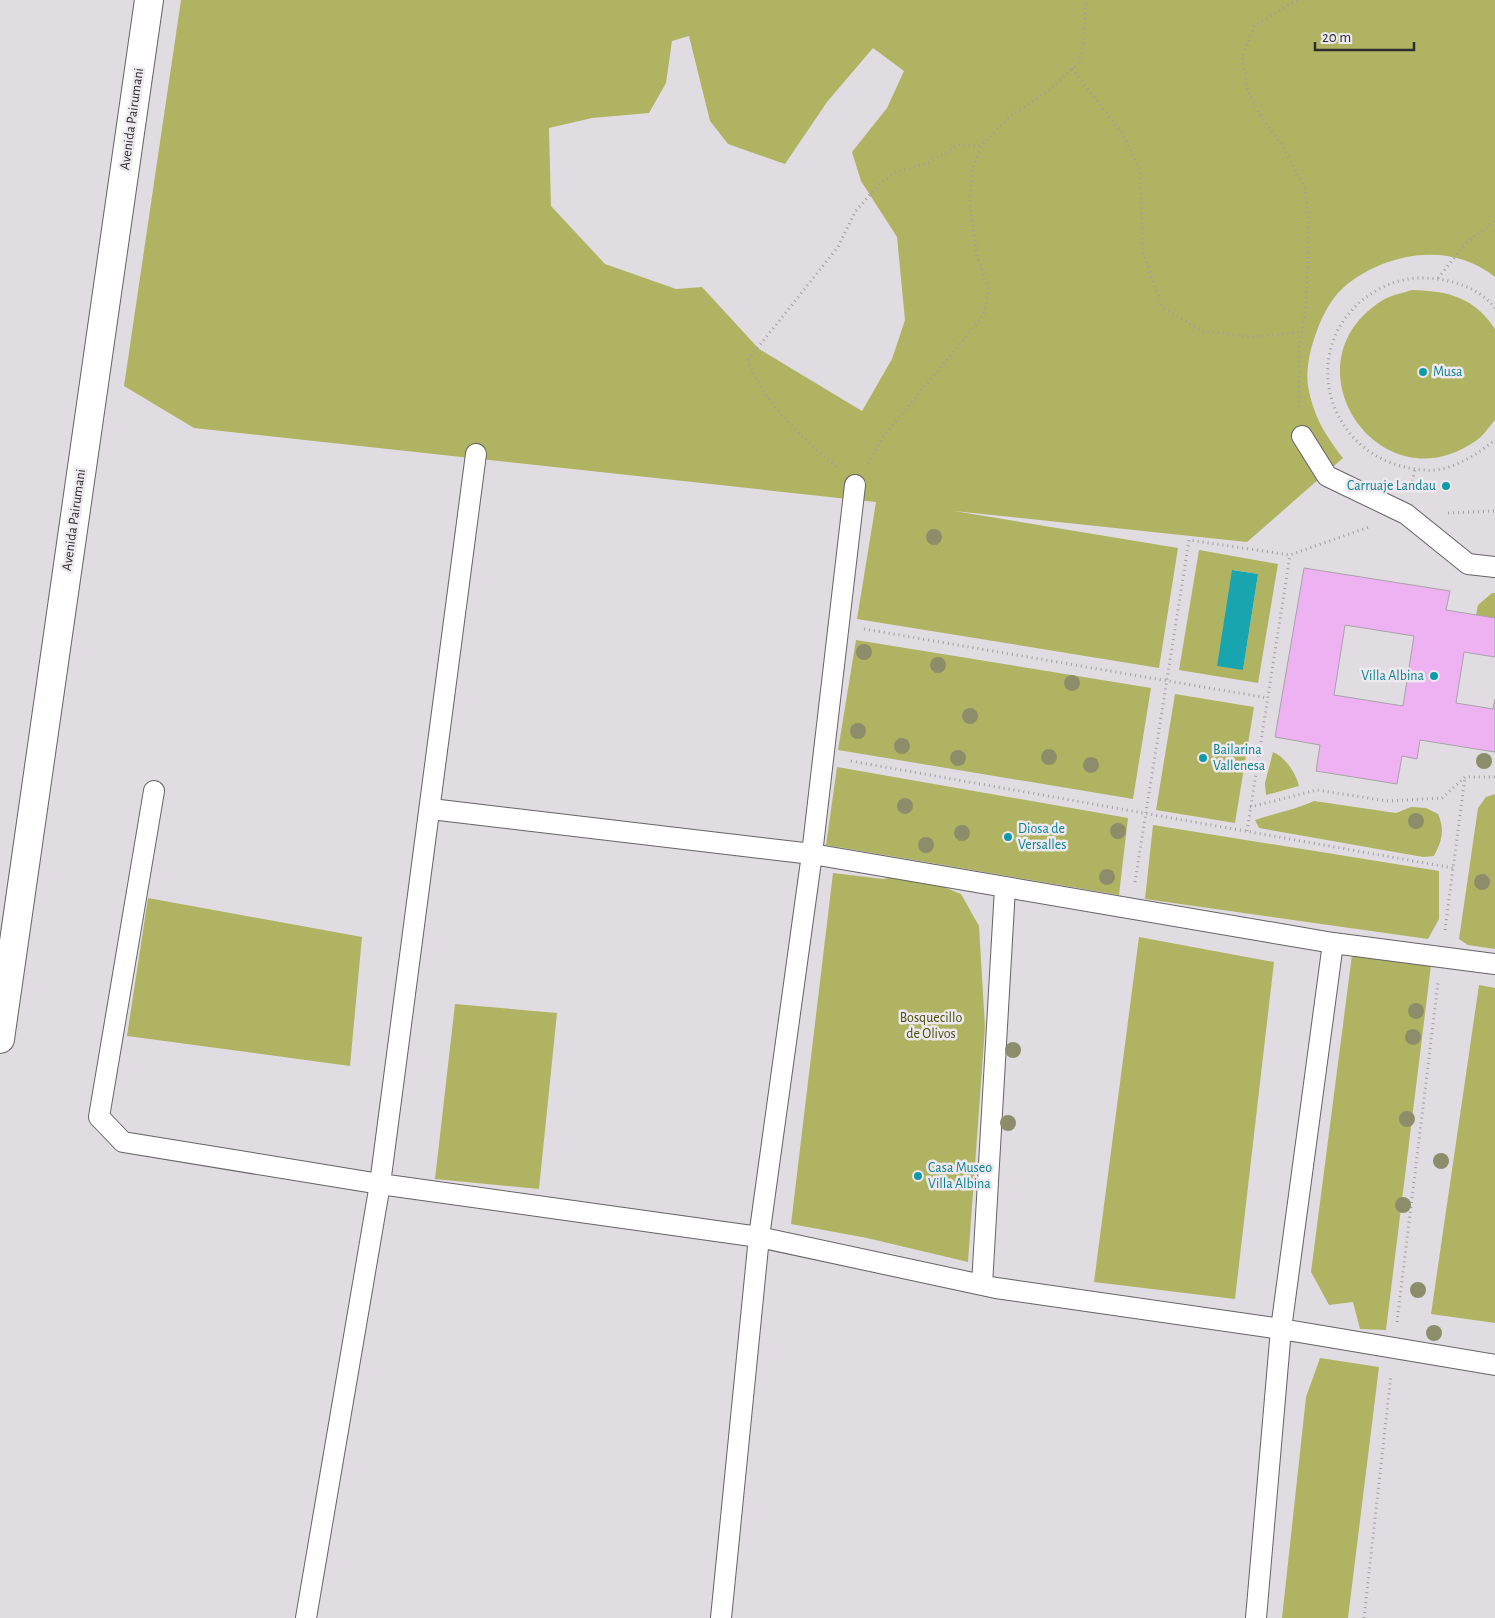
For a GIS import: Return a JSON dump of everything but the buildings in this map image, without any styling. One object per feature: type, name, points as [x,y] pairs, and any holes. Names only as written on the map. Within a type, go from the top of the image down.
[{"type":"main road","name":"Avenida Pairumani","points":[[0,1039],[149,0]]},
{"type":"lane","points":[[1302,436],[1327,476],[1406,514],[1468,564],[1495,567]]},
{"type":"lane","points":[[306,1618],[380,1184],[431,809],[476,454]]},
{"type":"lane","points":[[721,1618],[759,1237],[812,854],[855,485]]},
{"type":"lane","points":[[154,791],[99,1116],[123,1142],[380,1184],[759,1237],[982,1285],[1282,1328],[1495,1365]]},
{"type":"lane","points":[[431,809],[812,854],[1333,943],[1495,964]]},
{"type":"lane","points":[[982,1285],[1004,888]]},
{"type":"lane","points":[[1256,1618],[1282,1328],[1333,943]]},
{"type":"path","points":[[981,146],[959,145],[926,164],[898,171],[881,182],[855,212],[838,247],[748,360],[757,383],[782,419],[855,485],[882,438],[983,316],[989,290],[978,256],[970,204],[972,171],[981,146],[1010,116],[1051,89],[1079,62],[1084,39],[1086,0]]},
{"type":"path","points":[[1297,0],[1254,26],[1242,57],[1248,90],[1260,114],[1282,145],[1305,188],[1309,221],[1306,307],[1299,348],[1298,402],[1302,436]]},
{"type":"path","points":[[1072,69],[1122,133],[1140,171],[1143,252],[1162,307],[1202,331],[1254,337],[1301,332]]},
{"type":"path","points":[[1438,278],[1466,243],[1495,221]]},
{"type":"path","points":[[1495,308],[1467,287],[1438,278],[1408,278],[1378,288],[1354,307],[1336,332],[1328,362],[1329,393],[1340,421],[1359,445],[1385,462],[1415,470],[1445,468],[1473,457],[1495,440]]},
{"type":"path","points":[[1131,910],[1144,813],[1189,540],[1290,555],[1406,514]]},
{"type":"path","points":[[1247,831],[1290,555]]},
{"type":"path","points":[[839,625],[1268,698]]},
{"type":"path","points":[[823,757],[1453,868]]},
{"type":"path","points":[[1250,807],[1317,790],[1387,801],[1442,798],[1465,777],[1495,777]]},
{"type":"path","points":[[1364,1618],[1394,1348],[1465,777]]},
{"type":"green space","points":[[181,0],[1495,0],[1495,277],[1477,266],[1458,258],[1439,255],[1418,255],[1398,259],[1379,266],[1361,275],[1339,292],[1326,311],[1316,332],[1309,358],[1307,378],[1311,401],[1318,419],[1326,435],[1343,458],[1247,542],[954,511],[1178,548],[1159,668],[857,619],[876,502],[194,428],[124,386]],"holes":[[[689,36],[710,121],[728,144],[785,164],[827,102],[873,48],[904,71],[887,108],[852,152],[861,181],[897,237],[905,320],[892,359],[862,411],[759,349],[702,287],[676,289],[605,264],[551,206],[549,128],[592,118],[649,113],[666,83],[672,41]]]},
{"type":"green space","points":[[1412,290],[1449,294],[1459,298],[1478,310],[1495,329],[1495,420],[1477,440],[1441,457],[1407,457],[1378,443],[1355,420],[1342,390],[1341,358],[1354,327],[1383,300]]},
{"type":"green space","points":[[1199,550],[1278,564],[1258,683],[1179,670]],"holes":[[[1232,570],[1258,574],[1243,670]]]},
{"type":"green space","points":[[1492,593],[1495,593],[1495,618],[1476,615],[1478,605]]},
{"type":"green space","points":[[856,640],[1151,688],[1133,799],[838,750]]},
{"type":"green space","points":[[1175,694],[1254,707],[1235,823],[1156,810]]},
{"type":"green space","points":[[1273,752],[1289,766],[1299,786],[1266,795],[1265,783]]},
{"type":"green space","points":[[837,767],[1128,818],[1119,895],[826,845]]},
{"type":"green space","points":[[1495,794],[1495,949],[1468,945],[1459,939],[1478,808],[1486,797]]},
{"type":"green space","points":[[1314,801],[1396,813],[1411,807],[1426,808],[1438,814],[1442,830],[1439,845],[1434,856],[1423,857],[1259,828],[1255,820]]},
{"type":"green space","points":[[1153,825],[1439,871],[1439,919],[1428,939],[1145,899]]},
{"type":"green space","name":"Bosquecillo de Olivos","points":[[833,873],[883,879],[895,877],[934,883],[961,894],[979,926],[985,1027],[968,1262],[867,1238],[791,1224]]},
{"type":"green space","points":[[148,898],[362,937],[350,1066],[127,1036]]},
{"type":"green space","points":[[1139,937],[1274,962],[1235,1299],[1094,1282]]},
{"type":"green space","points":[[1352,955],[1431,965],[1386,1330],[1360,1329],[1353,1302],[1329,1305],[1311,1272]]},
{"type":"green space","points":[[1479,985],[1495,988],[1495,1323],[1431,1314]]},
{"type":"green space","points":[[455,1004],[557,1013],[539,1189],[435,1179]]},
{"type":"green space","points":[[1320,1358],[1379,1367],[1348,1618],[1282,1618],[1306,1397]]},
{"type":"water","points":[[1232,570],[1258,574],[1243,670],[1217,666]]},
{"type":"place","name":"Musa","points":[[1423,372]]},
{"type":"place","name":"Carruaje Landau","points":[[1446,486]]},
{"type":"place","name":"Villa Albina","points":[[1434,676]]},
{"type":"place","name":"Bailarina Vallenesa","points":[[1203,758]]},
{"type":"place","name":"Diosa de Versalles","points":[[1008,837]]},
{"type":"place","name":"Casa Museo Villa Albina","points":[[918,1176]]}]
